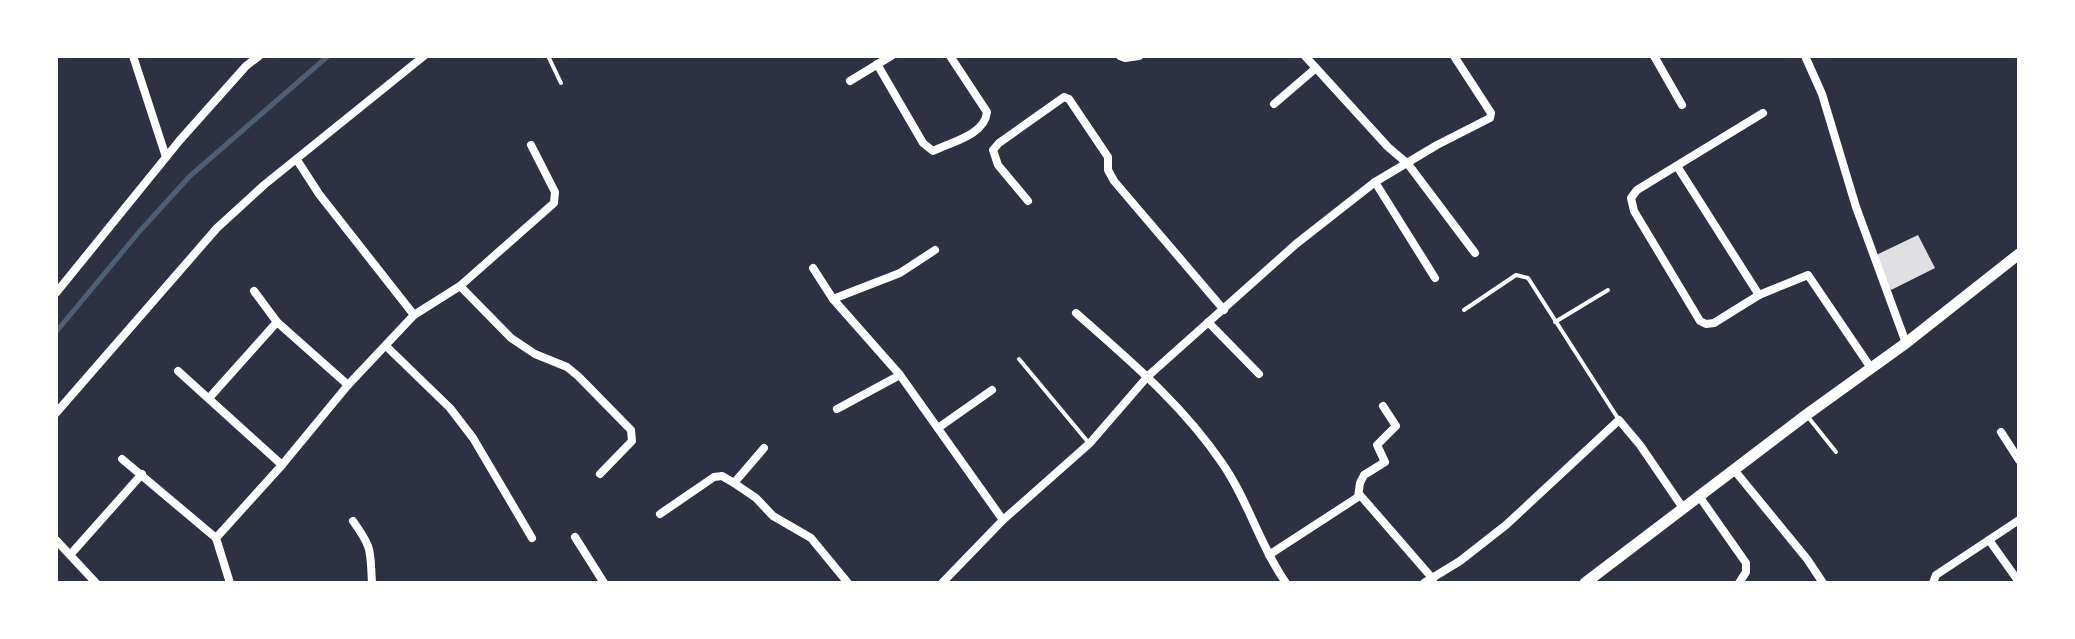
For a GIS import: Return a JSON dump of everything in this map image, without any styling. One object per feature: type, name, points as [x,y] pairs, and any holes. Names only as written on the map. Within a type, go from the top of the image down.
[{"type":"street","points":[[133,56],[166,157]]},
{"type":"street","points":[[241,56],[246,66]]},
{"type":"street","points":[[56,293],[166,157],[246,66],[259,56]]},
{"type":"street","points":[[56,413],[217,228],[264,185],[424,56]]},
{"type":"street","points":[[850,81],[891,56]]},
{"type":"street","points":[[877,64],[923,143],[933,151],[981,128],[986,119],[987,112],[950,56]]},
{"type":"street","points":[[1120,56],[1139,56]]},
{"type":"street","points":[[1305,56],[1388,147],[1408,164],[1475,253]]},
{"type":"street","points":[[942,583],[1003,520],[1090,443],[1148,376],[1296,244],[1375,182],[1490,118],[1491,113],[1454,56]]},
{"type":"street","points":[[1654,56],[1682,105]]},
{"type":"street","points":[[1805,56],[1822,94],[1856,207],[1906,343]]},
{"type":"street","points":[[1274,104],[1316,68]]},
{"type":"street","points":[[1028,201],[998,165],[993,150],[1064,97],[1069,99],[1108,157],[1108,170],[1114,181],[1224,310]]},
{"type":"street","points":[[1763,113],[1637,190],[1631,204],[1694,314],[1706,324],[1714,323],[1759,295],[1808,275],[1871,368]]},
{"type":"street","points":[[216,538],[348,385],[414,315],[460,286],[554,203],[555,192],[531,145]]},
{"type":"street","points":[[297,160],[319,194],[414,315]]},
{"type":"street","points":[[1677,166],[1759,295]]},
{"type":"street","points":[[1375,182],[1435,278]]},
{"type":"street","points":[[833,299],[900,273],[935,250]]},
{"type":"street","points":[[1588,582],[2019,254]]},
{"type":"street","points":[[813,268],[833,299],[900,375],[1003,520]]},
{"type":"street","points":[[460,286],[511,338],[535,354],[567,367],[578,376],[631,430],[632,441],[600,474]]},
{"type":"street","points":[[254,291],[277,322],[348,385]]},
{"type":"street","points":[[1076,313],[1188,416],[1224,466],[1286,583]]},
{"type":"street","points":[[210,397],[277,322]]},
{"type":"street","points":[[1208,322],[1259,374]]},
{"type":"street","points":[[386,346],[450,408],[473,438],[532,538]]},
{"type":"street","points":[[178,371],[282,465]]},
{"type":"street","points":[[837,409],[900,375]]},
{"type":"street","points":[[938,428],[992,390]]},
{"type":"street","points":[[1383,406],[1396,426],[1377,445],[1385,462],[1364,475],[1360,495],[1429,581],[1506,525],[1619,420],[1683,508]]},
{"type":"street","points":[[2001,432],[2019,460]]},
{"type":"street","points":[[734,483],[764,448]]},
{"type":"street","points":[[122,459],[216,538],[230,583]]},
{"type":"street","points":[[1735,471],[1823,583]]},
{"type":"street","points":[[70,555],[142,474]]},
{"type":"street","points":[[660,514],[714,477],[722,476],[756,498],[773,516],[811,538],[848,583]]},
{"type":"street","points":[[1269,555],[1360,495]]},
{"type":"street","points":[[1699,496],[1746,563],[1746,572],[1739,583]]},
{"type":"street","points":[[1933,583],[1936,575],[2019,520]]},
{"type":"street","points":[[353,521],[369,544],[372,583]]},
{"type":"street","points":[[575,537],[604,583]]},
{"type":"street","points":[[56,540],[96,583]]},
{"type":"street","points":[[1989,540],[2019,582]]},
{"type":"lane","points":[[548,56],[561,83]]},
{"type":"lane","points":[[1464,310],[1516,275],[1528,278],[1619,420]]},
{"type":"lane","points":[[1555,322],[1608,290]]},
{"type":"lane","points":[[1019,359],[1090,443]]},
{"type":"lane","points":[[1806,415],[1836,452]]},
{"type":"building","points":[[1918,235],[1935,268],[1891,290],[1874,256]]},
{"type":"waterway","points":[[56,332],[190,176],[328,56]]}]
